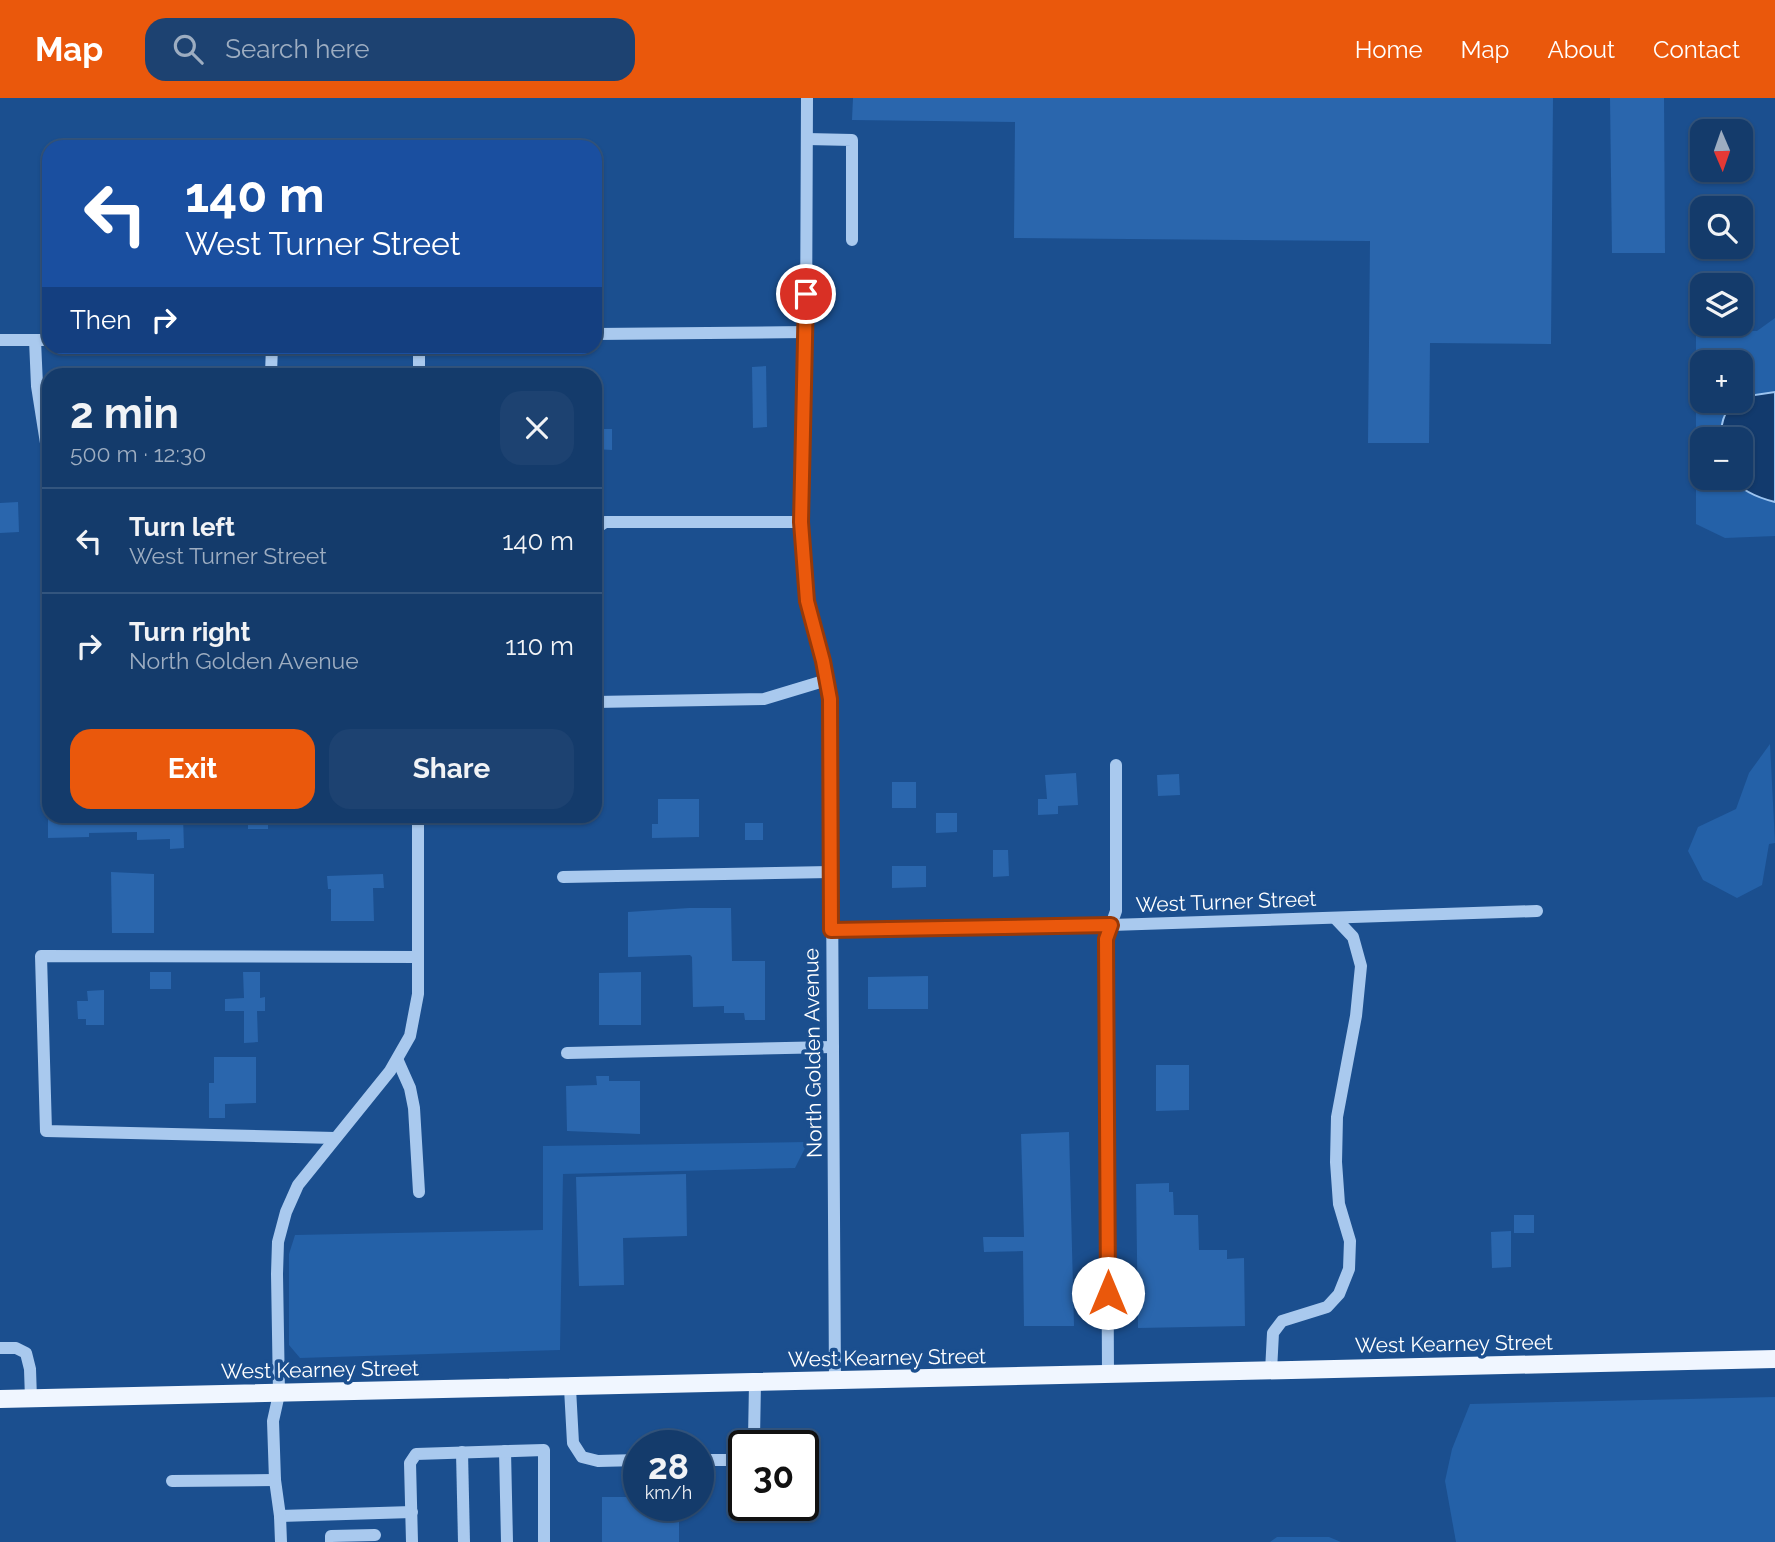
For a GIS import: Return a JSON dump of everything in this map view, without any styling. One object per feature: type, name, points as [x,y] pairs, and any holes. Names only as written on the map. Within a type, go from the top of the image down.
[{"type":"main road","name":"West Kearney Street","points":[[0,1399],[1775,1359]]},
{"type":"street","name":"North Golden Avenue","points":[[807,98],[806,332],[800,468],[801,522],[807,601],[827,680],[831,718],[835,1382]]},
{"type":"street","points":[[807,139],[852,140],[852,240]]},
{"type":"street","points":[[602,334],[806,332]]},
{"type":"street","points":[[0,340],[42,340]]},
{"type":"street","points":[[35,340],[37,386],[42,417]]},
{"type":"street","points":[[602,524],[801,522]]},
{"type":"street","points":[[602,702],[764,699],[827,680]]},
{"type":"street","points":[[1108,1375],[1106,939],[1116,911],[1116,765]]},
{"type":"street","points":[[281,1542],[273,1421],[279,1394],[277,1266],[282,1227],[298,1185],[398,1060],[414,1022],[418,993],[418,823]]},
{"type":"street","points":[[562,877],[830,872]]},
{"type":"street","name":"West Turner Street","points":[[831,930],[1111,925],[1537,911]]},
{"type":"street","points":[[1271,1371],[1273,1333],[1282,1321],[1326,1307],[1339,1294],[1349,1269],[1350,1241],[1338,1194],[1337,1118],[1356,1016],[1362,966],[1353,937],[1335,918]]},
{"type":"street","points":[[335,1138],[46,1131],[41,956],[418,957]]},
{"type":"street","points":[[567,1054],[833,1047]]},
{"type":"street","points":[[398,1060],[410,1088],[414,1108],[419,1192]]},
{"type":"street","points":[[0,1348],[16,1348],[26,1353],[30,1369],[30,1399]]},
{"type":"street","points":[[755,1383],[755,1430]]},
{"type":"street","points":[[570,1388],[573,1443],[582,1457],[598,1461],[623,1460]]},
{"type":"street","points":[[412,1542],[410,1463],[416,1454],[544,1450],[544,1542]]},
{"type":"street","points":[[505,1451],[507,1542]]},
{"type":"street","points":[[462,1452],[464,1542]]},
{"type":"street","points":[[172,1481],[275,1480]]},
{"type":"street","points":[[280,1516],[412,1512]]},
{"type":"street","points":[[331,1542],[331,1536],[375,1539],[374,1513]]},
{"type":"shaded area","points":[[1775,318],[1775,392],[1753,395],[1753,350],[1696,350],[1696,336],[1753,336],[1753,331]]},
{"type":"shaded area","points":[[1775,392],[1775,502],[1745,490],[1753,490],[1753,427],[1722,427],[1726,413],[1753,413],[1753,395]]},
{"type":"shaded area","points":[[1696,413],[1728,413],[1720,427],[1696,427]]},
{"type":"shaded area","points":[[1696,490],[1745,490],[1775,502],[1775,536],[1725,538],[1696,524]]},
{"type":"shaded area","points":[[1770,744],[1775,843],[1769,844],[1762,885],[1737,898],[1703,880],[1688,851],[1698,827],[1736,809],[1749,773]]},
{"type":"shaded area","points":[[808,1142],[795,1168],[563,1174],[560,1350],[300,1358],[289,1345],[289,1254],[295,1235],[543,1230],[543,1146]]},
{"type":"shaded area","points":[[1775,1397],[1775,1542],[1456,1542],[1445,1481],[1452,1449],[1470,1404]]},
{"type":"shaded area","points":[[1277,1537],[1329,1537],[1341,1542],[1270,1542]]},
{"type":"building","points":[[853,98],[1553,98],[1551,344],[1430,343],[1429,443],[1368,443],[1370,241],[1014,238],[1015,122],[852,120]]},
{"type":"building","points":[[1610,98],[1664,98],[1665,253],[1612,253]]},
{"type":"building","points":[[766,366],[767,427],[753,428],[752,367]]},
{"type":"building","points":[[602,429],[612,429],[612,450],[602,449]]},
{"type":"building","points":[[18,502],[19,532],[0,533],[0,503]]},
{"type":"building","points":[[1076,773],[1078,805],[1058,806],[1058,814],[1038,815],[1038,799],[1047,799],[1045,775]]},
{"type":"building","points":[[1179,774],[1180,795],[1158,796],[1157,775]]},
{"type":"building","points":[[892,782],[916,782],[916,808],[892,808]]},
{"type":"building","points":[[658,799],[699,799],[699,837],[652,838],[652,824],[658,824]]},
{"type":"building","points":[[936,813],[957,813],[957,832],[936,833]]},
{"type":"building","points":[[48,823],[183,823],[184,848],[170,849],[170,839],[137,840],[137,832],[89,833],[89,837],[48,838]]},
{"type":"building","points":[[248,823],[268,823],[268,829],[248,829]]},
{"type":"building","points":[[745,823],[763,823],[763,840],[745,840]]},
{"type":"building","points":[[993,850],[1008,850],[1009,876],[993,877]]},
{"type":"building","points":[[892,866],[926,866],[926,887],[892,888]]},
{"type":"building","points":[[111,872],[154,874],[154,933],[112,933]]},
{"type":"building","points":[[383,874],[384,888],[373,888],[374,921],[331,921],[331,889],[328,889],[327,876]]},
{"type":"building","points":[[731,908],[732,961],[765,961],[765,1020],[745,1020],[744,1013],[724,1013],[724,1006],[693,1007],[690,955],[628,957],[628,912]]},
{"type":"building","points":[[150,972],[171,972],[171,989],[150,989]]},
{"type":"building","points":[[243,972],[260,972],[260,998],[265,997],[265,1011],[257,1011],[258,1042],[244,1043],[244,1011],[225,1011],[225,999],[244,998]]},
{"type":"building","points":[[641,972],[641,1025],[599,1025],[599,973]]},
{"type":"building","points":[[928,976],[928,1009],[868,1009],[868,977]]},
{"type":"building","points":[[104,990],[104,1025],[86,1025],[86,1019],[78,1019],[77,1001],[88,1001],[87,991]]},
{"type":"building","points":[[214,1057],[256,1057],[256,1103],[225,1104],[225,1118],[209,1118],[209,1083],[214,1083]]},
{"type":"building","points":[[1156,1065],[1189,1065],[1189,1110],[1156,1111]]},
{"type":"building","points":[[596,1076],[609,1076],[609,1081],[640,1081],[640,1134],[567,1131],[566,1086],[597,1085]]},
{"type":"building","points":[[1069,1132],[1074,1326],[1024,1326],[1023,1251],[984,1252],[983,1237],[1024,1237],[1021,1134]]},
{"type":"building","points":[[686,1174],[687,1236],[623,1238],[624,1285],[579,1286],[576,1177]]},
{"type":"building","points":[[1169,1183],[1169,1192],[1173,1192],[1174,1215],[1198,1215],[1199,1250],[1227,1250],[1227,1259],[1244,1258],[1245,1326],[1138,1328],[1136,1184]]},
{"type":"building","points":[[1514,1215],[1534,1215],[1534,1233],[1514,1233]]},
{"type":"building","points":[[1511,1231],[1511,1267],[1492,1268],[1491,1232]]},
{"type":"building","points":[[602,1497],[623,1497],[623,1521],[679,1521],[679,1542],[602,1542]]},
{"type":"route","points":[[806,294],[800,468],[801,522],[807,601],[830,699],[831,930],[1111,925],[1106,939],[1108,1293]]}]
